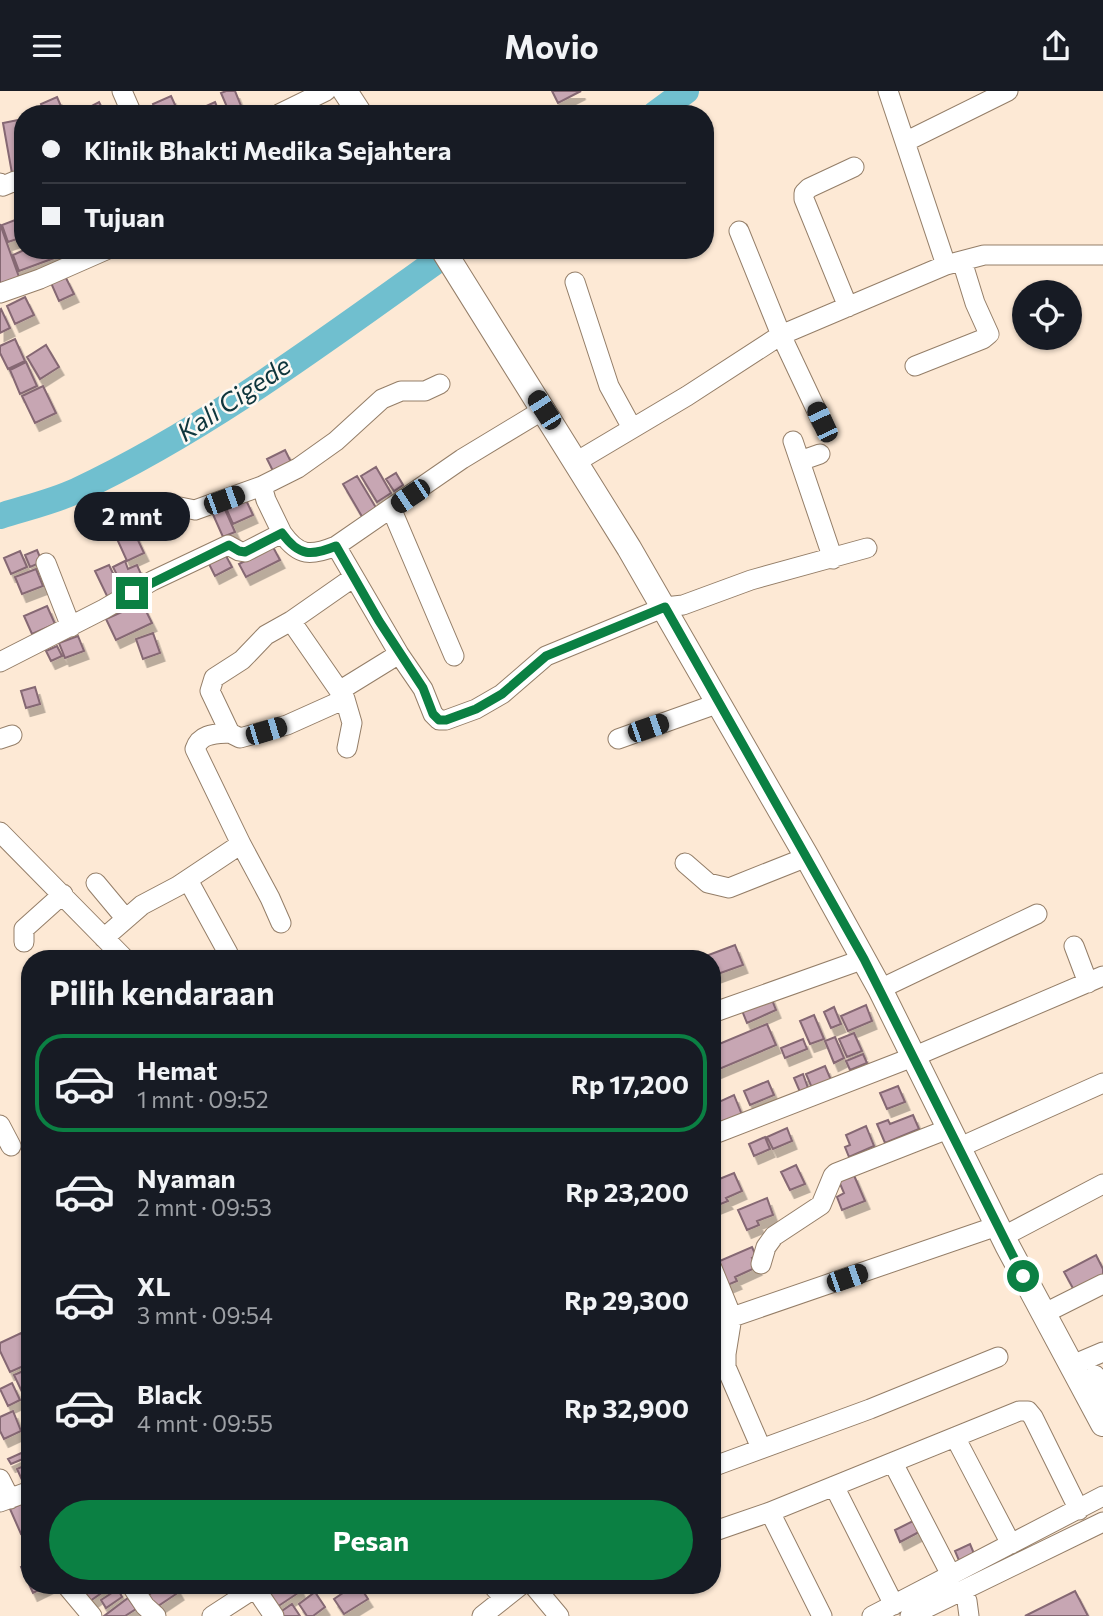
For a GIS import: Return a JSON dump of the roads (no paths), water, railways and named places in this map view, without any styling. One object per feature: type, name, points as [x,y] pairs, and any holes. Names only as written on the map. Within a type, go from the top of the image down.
[{"type":"main road","points":[[448,259],[665,607],[807,857],[880,989],[1000,1232],[1103,1424]]},
{"type":"street","points":[[297,105],[326,91]]},
{"type":"street","points":[[888,91],[905,142],[954,263],[989,334],[983,339],[915,366]]},
{"type":"street","points":[[905,142],[1007,91]]},
{"type":"street","points":[[848,306],[804,199],[804,193],[809,188],[854,167]]},
{"type":"street","points":[[739,231],[781,335],[822,422]]},
{"type":"street","points":[[576,462],[687,396],[781,335],[954,263],[984,255],[1103,255]]},
{"type":"street","points":[[0,293],[86,259]]},
{"type":"street","points":[[575,282],[609,386],[632,428]]},
{"type":"street","points":[[165,504],[195,510],[262,486],[298,468],[336,441],[382,399],[401,391],[425,391],[440,384]]},
{"type":"street","points":[[262,486],[266,500],[287,541],[303,552],[320,552],[336,546],[462,459],[544,410]]},
{"type":"street","points":[[793,441],[833,559]]},
{"type":"street","points":[[800,461],[820,454]]},
{"type":"street","points":[[391,508],[454,656]]},
{"type":"street","points":[[0,662],[71,627],[152,581],[225,546],[231,545],[245,552],[282,533]]},
{"type":"street","points":[[336,546],[399,654],[423,688],[433,714],[439,720],[476,709],[502,694],[546,656],[665,607],[683,605],[751,580],[867,548]]},
{"type":"street","points":[[46,563],[71,627]]},
{"type":"street","points":[[354,577],[266,635],[247,656],[210,683],[212,701],[230,733],[235,737],[245,737],[287,725],[342,695],[399,654]]},
{"type":"street","points":[[291,621],[342,695],[352,723],[347,748]]},
{"type":"street","points":[[618,739],[719,703]]},
{"type":"street","points":[[230,733],[203,737],[197,742],[195,749],[281,923]]},
{"type":"street","points":[[0,832],[8,852],[63,894],[116,950]]},
{"type":"street","points":[[104,937],[142,905],[188,880],[241,845]]},
{"type":"street","points":[[685,863],[708,883],[729,888],[807,857]]},
{"type":"street","points":[[188,880],[227,950]]},
{"type":"street","points":[[96,883],[126,919]]},
{"type":"street","points":[[24,942],[24,929],[63,894]]},
{"type":"street","points":[[880,989],[1037,914]]},
{"type":"street","points":[[721,1132],[913,1058],[1095,979],[1074,946]]},
{"type":"street","points":[[721,1010],[864,959]]},
{"type":"street","points":[[761,1264],[766,1247],[774,1236],[821,1205],[836,1173],[953,1138],[1103,1083]]},
{"type":"street","points":[[0,1125],[11,1146]]},
{"type":"street","points":[[721,1321],[1000,1232],[1103,1184]]},
{"type":"street","points":[[1043,1314],[1103,1284]]},
{"type":"street","points":[[721,1290],[732,1317],[726,1367],[761,1448]]},
{"type":"street","points":[[1070,1366],[1103,1352]]},
{"type":"street","points":[[721,1464],[870,1409],[998,1357]]},
{"type":"street","points":[[721,1529],[770,1512],[1019,1412],[1028,1411],[1079,1510]]},
{"type":"street","points":[[955,1437],[1011,1544]]},
{"type":"street","points":[[893,1463],[967,1601],[970,1616]]},
{"type":"street","points":[[0,1479],[5,1500]]},
{"type":"street","points":[[834,1486],[902,1611]]},
{"type":"street","points":[[956,1583],[1011,1544],[1103,1496]]},
{"type":"street","points":[[770,1512],[822,1616]]},
{"type":"street","points":[[872,1616],[902,1611],[956,1583],[1103,1522]]},
{"type":"street","points":[[74,1594],[92,1616]]},
{"type":"street","points":[[137,1594],[156,1616]]},
{"type":"street","points":[[212,1616],[244,1594]]},
{"type":"street","points":[[259,1594],[274,1616]]},
{"type":"street","points":[[482,1616],[497,1594]]},
{"type":"street","points":[[541,1594],[559,1616]]},
{"type":"waterway","name":"Kali Cigede","points":[[667,105],[686,91]]},
{"type":"waterway","name":"Kali Cigede","points":[[0,516],[76,491],[174,439],[269,379],[439,259]]}]
